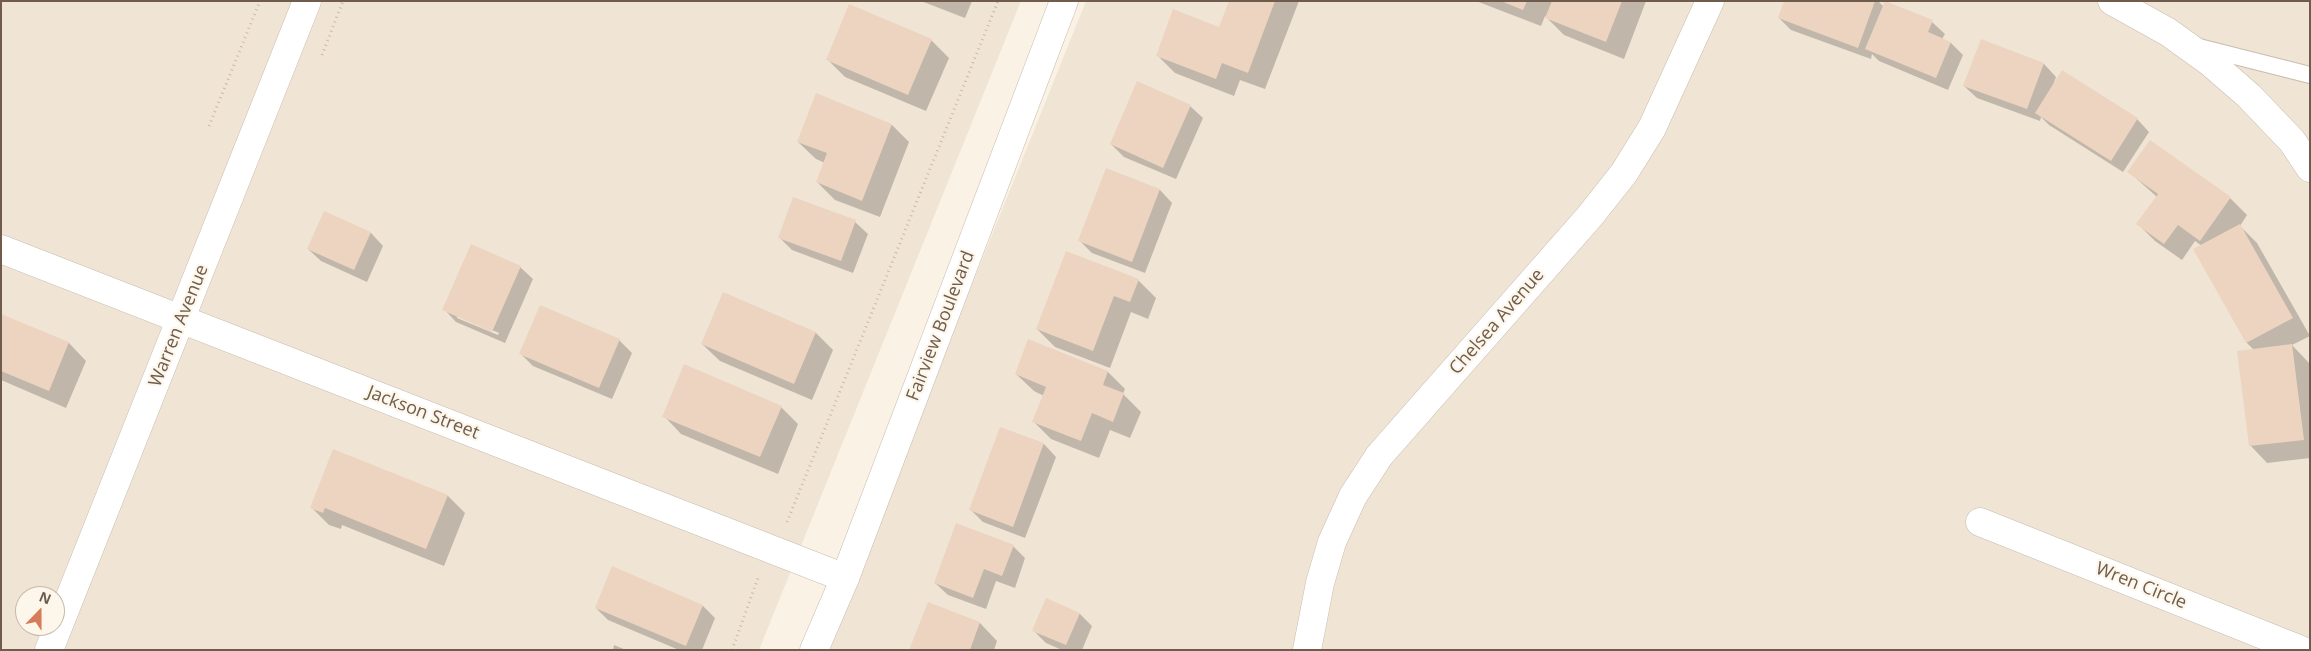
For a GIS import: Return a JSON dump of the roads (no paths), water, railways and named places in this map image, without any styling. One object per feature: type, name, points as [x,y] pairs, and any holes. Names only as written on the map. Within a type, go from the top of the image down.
[{"type":"street","name":"Warren Avenue","points":[[49,650],[307,1]]},
{"type":"street","name":"Fairview Boulevard","points":[[814,650],[845,578],[1064,1]]},
{"type":"street","name":"Chelsea Avenue","points":[[1307,650],[1324,566],[1332,542],[1353,496],[1379,456],[1590,216],[1624,173],[1652,128],[1710,1]]},
{"type":"street","points":[[2112,1],[2160,28],[2211,63],[2249,96],[2292,141],[2310,168]]},
{"type":"street","name":"Jackson Street","points":[[1,249],[845,578]]},
{"type":"street","name":"Wren Circle","points":[[1980,522],[2301,650]]},
{"type":"lane","points":[[2183,43],[2310,75]]}]
